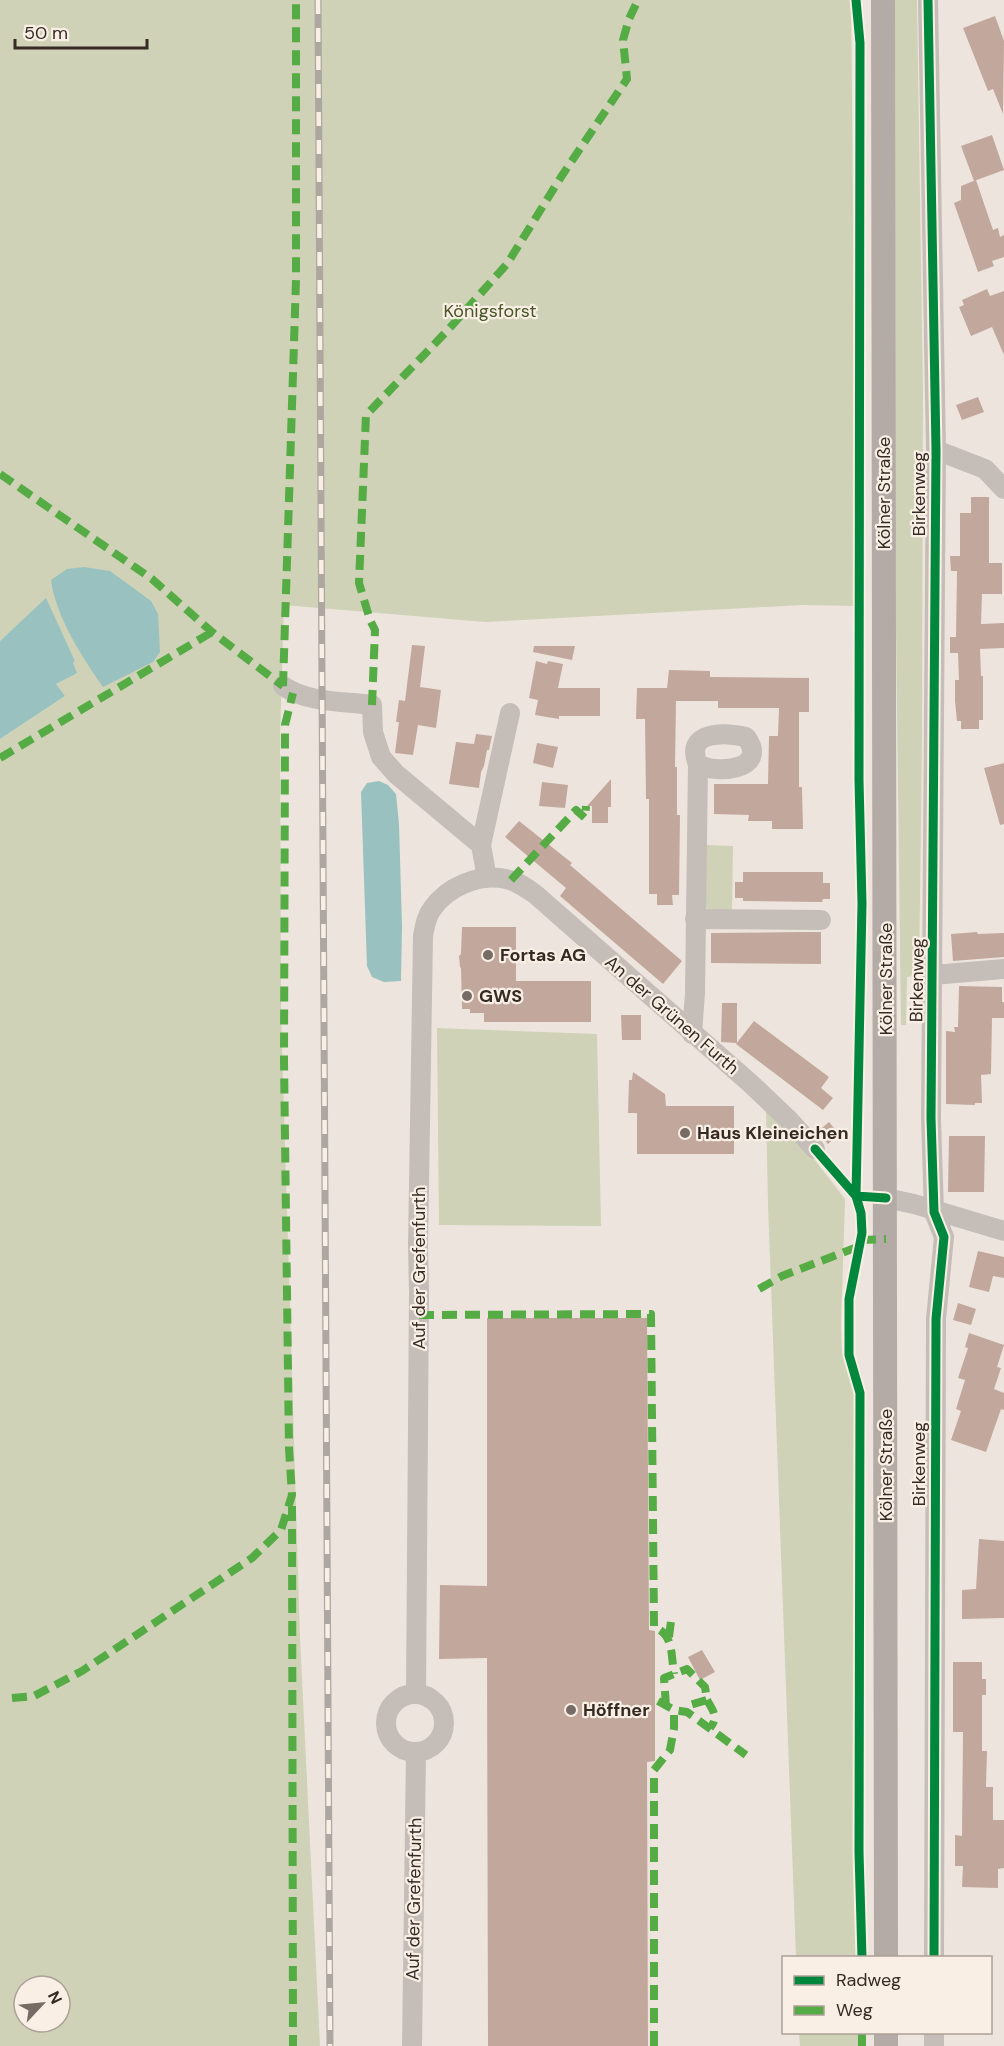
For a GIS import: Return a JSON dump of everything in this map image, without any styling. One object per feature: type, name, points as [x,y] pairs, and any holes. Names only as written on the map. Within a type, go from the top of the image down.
[{"type":"main road","name":"Kölner Straße","points":[[883,0],[886,1956]]},
{"type":"street","name":"Birkenweg","points":[[928,0],[936,450],[931,1118],[934,1212],[944,1237],[936,1319],[934,1956]]},
{"type":"street","name":"Birkenweg","points":[[936,450],[985,469],[1004,489]]},
{"type":"street","points":[[283,686],[293,693],[311,699],[372,705],[373,732],[381,757],[396,774],[481,845]]},
{"type":"street","points":[[487,878],[481,845],[510,713]]},
{"type":"street","points":[[692,1034],[695,993],[698,764]]},
{"type":"street","name":"An der Grünen Furth","points":[[487,878],[508,879],[535,894],[789,1120],[815,1149]]},
{"type":"street","name":"Auf der Grefenfurth","points":[[416,1693],[418,1247],[423,936],[428,916],[441,898],[466,884],[487,878]]},
{"type":"street","points":[[695,919],[821,920]]},
{"type":"street","points":[[933,975],[1004,969]]},
{"type":"street","points":[[886,1198],[1004,1231]]},
{"type":"street","points":[[416,1693],[433,1699],[443,1714],[444,1724],[438,1741],[432,1747],[416,1752],[407,1751],[391,1741],[385,1723],[391,1705],[398,1698],[416,1693]]},
{"type":"street","name":"Auf der Grefenfurth","points":[[412,2046],[416,1752]]},
{"type":"green space","name":"Königsforst","points":[[0,0],[851,0],[857,606],[803,605],[485,622],[284,605],[280,735],[281,1013],[300,1638],[320,2046],[0,2046],[0,739],[65,696],[55,685],[75,661],[46,599],[0,641]]},
{"type":"green space","points":[[893,0],[917,0],[923,392],[919,975],[907,977],[906,1025],[901,1025],[893,388]]},
{"type":"green space","points":[[706,845],[733,846],[732,913],[711,913],[706,908]]},
{"type":"green space","points":[[437,1028],[597,1034],[601,1226],[439,1225]]},
{"type":"green space","points":[[766,1108],[811,1155],[845,1199],[842,1352],[852,1382],[856,1409],[853,1851],[857,1956],[796,1956]]},
{"type":"green space","points":[[799,2034],[858,2034],[858,2046],[800,2046]]},
{"type":"water","points":[[84,567],[110,571],[151,601],[158,614],[160,652],[153,662],[103,687],[64,622],[51,580],[67,569]]},
{"type":"water","points":[[46,598],[75,661],[73,663],[77,673],[56,684],[65,696],[0,739],[0,641]]},
{"type":"water","points":[[379,781],[388,785],[396,794],[402,926],[401,981],[384,982],[372,977],[367,966],[361,792],[367,783]]},
{"type":"building","points":[[995,16],[1004,41],[1003,114],[993,89],[988,91],[963,28]]},
{"type":"building","points":[[992,135],[1004,170],[974,181],[961,146]]},
{"type":"building","points":[[976,180],[993,230],[998,228],[1000,237],[1004,235],[1004,257],[992,261],[994,266],[978,272],[954,203],[961,200],[961,186]]},
{"type":"building","points":[[987,289],[990,296],[1004,291],[1004,355],[992,327],[971,336],[959,307],[964,305],[962,300]]},
{"type":"building","points":[[978,397],[984,412],[962,420],[956,405]]},
{"type":"building","points":[[971,497],[989,497],[989,563],[1002,563],[1002,594],[982,594],[981,624],[1004,623],[1004,648],[980,649],[981,676],[983,676],[983,720],[979,720],[979,729],[961,729],[961,721],[957,721],[955,701],[955,680],[959,680],[958,653],[950,653],[950,637],[956,637],[957,571],[951,571],[950,556],[960,556],[960,513],[971,513]]},
{"type":"building","points":[[412,645],[425,646],[420,687],[441,690],[436,728],[418,725],[413,755],[395,753],[399,700],[405,701]]},
{"type":"building","points":[[534,646],[575,646],[572,660],[533,652]]},
{"type":"building","points":[[536,661],[563,664],[558,688],[600,688],[600,716],[559,716],[559,719],[535,715],[538,700],[529,698]]},
{"type":"building","points":[[669,670],[710,671],[710,677],[809,678],[809,712],[799,712],[799,787],[802,787],[803,829],[772,829],[772,821],[748,821],[749,815],[714,814],[714,784],[768,784],[769,736],[778,736],[779,708],[718,708],[718,701],[676,701],[675,767],[677,767],[677,815],[680,815],[679,895],[672,895],[673,905],[657,905],[657,894],[649,894],[649,799],[646,799],[645,719],[636,719],[637,688],[667,688]]},
{"type":"building","points":[[476,734],[492,736],[481,772],[479,788],[449,784],[456,742],[474,744]]},
{"type":"building","points":[[537,743],[558,747],[553,768],[533,763]]},
{"type":"building","points":[[1004,763],[1004,824],[1000,825],[984,768]]},
{"type":"building","points":[[611,779],[611,807],[608,807],[608,823],[592,823],[592,806],[587,806]]},
{"type":"building","points":[[542,782],[568,785],[565,808],[539,806]]},
{"type":"building","points":[[519,821],[572,863],[570,865],[682,961],[663,984],[560,896],[566,888],[505,837]]},
{"type":"building","points":[[743,872],[823,872],[823,883],[830,883],[830,899],[823,899],[822,902],[743,901],[743,898],[735,898],[735,882],[743,882]]},
{"type":"building","points":[[462,927],[516,927],[516,981],[591,981],[591,1022],[484,1022],[484,1013],[470,1013],[470,1009],[462,1009],[459,956]]},
{"type":"building","points":[[821,932],[821,964],[711,963],[711,933]]},
{"type":"building","points":[[977,932],[978,934],[1004,933],[1004,957],[953,961],[951,934]]},
{"type":"building","points":[[959,986],[1002,987],[1004,1018],[992,1018],[991,1074],[981,1075],[982,1103],[975,1103],[975,1105],[946,1104],[946,1031],[955,1032],[954,1027],[958,1027]]},
{"type":"building","points":[[722,1003],[737,1003],[737,1043],[721,1042]]},
{"type":"building","points":[[621,1015],[641,1015],[641,1040],[622,1040]]},
{"type":"building","points":[[754,1021],[829,1077],[821,1088],[833,1098],[823,1110],[736,1044]]},
{"type":"building","name":"Haus Kleineichen","points":[[633,1072],[665,1094],[666,1106],[734,1106],[734,1154],[637,1154],[637,1113],[628,1113],[629,1080],[632,1080]]},
{"type":"building","points":[[829,1122],[839,1134],[828,1144],[817,1132]]},
{"type":"building","points":[[949,1136],[985,1136],[984,1192],[948,1192]]},
{"type":"building","points":[[978,1251],[1004,1257],[1004,1278],[993,1276],[989,1292],[969,1287]]},
{"type":"building","points":[[958,1303],[976,1309],[971,1325],[953,1320]]},
{"type":"building","name":"Höffner","points":[[487,1318],[647,1318],[649,1630],[655,1631],[655,1761],[647,1762],[648,2046],[488,2046],[487,1658],[439,1659],[440,1585],[487,1586]]},
{"type":"building","points":[[969,1333],[1004,1345],[997,1367],[1001,1368],[994,1389],[1004,1393],[1004,1410],[1001,1409],[986,1452],[951,1440],[961,1411],[956,1409],[965,1380],[958,1378],[968,1348],[965,1347]]},
{"type":"building","points":[[979,1539],[1004,1541],[1004,1618],[962,1619],[962,1590],[976,1589]]},
{"type":"building","points":[[702,1650],[715,1672],[700,1680],[688,1657]]},
{"type":"building","points":[[953,1662],[982,1662],[982,1679],[986,1679],[986,1695],[982,1695],[982,1751],[987,1751],[986,1787],[993,1787],[993,1820],[1004,1820],[1004,1868],[998,1869],[998,1888],[962,1887],[963,1866],[955,1866],[955,1835],[962,1836],[963,1732],[953,1732]]},
{"type":"railway","points":[[318,0],[330,2046]]},
{"type":"marked path","points":[[283,686],[296,280],[296,0]]},
{"type":"marked path","points":[[372,705],[375,630],[359,583],[366,415],[447,331],[507,264],[561,177],[627,79],[623,40],[638,0]]},
{"type":"marked path","points":[[0,474],[152,579],[212,632],[283,686]]},
{"type":"marked path","points":[[0,758],[212,632]]},
{"type":"marked path","points":[[12,1698],[34,1696],[82,1671],[252,1558],[281,1530],[292,1495],[289,1448],[284,1060],[285,725],[293,693]]},
{"type":"marked path","points":[[511,880],[576,810],[585,818],[586,806]]},
{"type":"marked path","points":[[861,1240],[886,1239]]},
{"type":"marked path","points":[[759,1289],[782,1276],[860,1246]]},
{"type":"marked path","points":[[419,1315],[651,1314],[654,1627],[660,1630],[668,1640],[674,1674]]},
{"type":"marked path","points":[[292,1506],[293,2046]]},
{"type":"marked path","points":[[669,1637],[671,1621]]},
{"type":"marked path","points":[[666,1706],[664,1678],[687,1669],[705,1687],[707,1700],[690,1705],[687,1712]]},
{"type":"marked path","points":[[707,1700],[715,1717],[710,1728]]},
{"type":"marked path","points":[[658,1701],[674,1710],[687,1712],[746,1755]]},
{"type":"marked path","points":[[654,2046],[654,1770],[670,1750],[674,1710]]},
{"type":"marked path","points":[[862,2034],[862,2046]]},
{"type":"cycle path","points":[[856,0],[860,43],[859,780],[862,904],[856,1196],[861,1213],[862,1233],[849,1299],[849,1355],[860,1393],[859,1852],[862,1956]]},
{"type":"cycle path","points":[[928,0],[936,450],[931,1118],[934,1212],[944,1237],[936,1319],[934,1956]]},
{"type":"cycle path","points":[[815,1149],[856,1196],[886,1198]]},
{"type":"place","name":"Fortas AG","points":[[488,955]]},
{"type":"place","name":"GWS","points":[[467,996]]},
{"type":"place","name":"Haus Kleineichen","points":[[685,1133]]},
{"type":"place","name":"Höffner","points":[[571,1710]]}]
